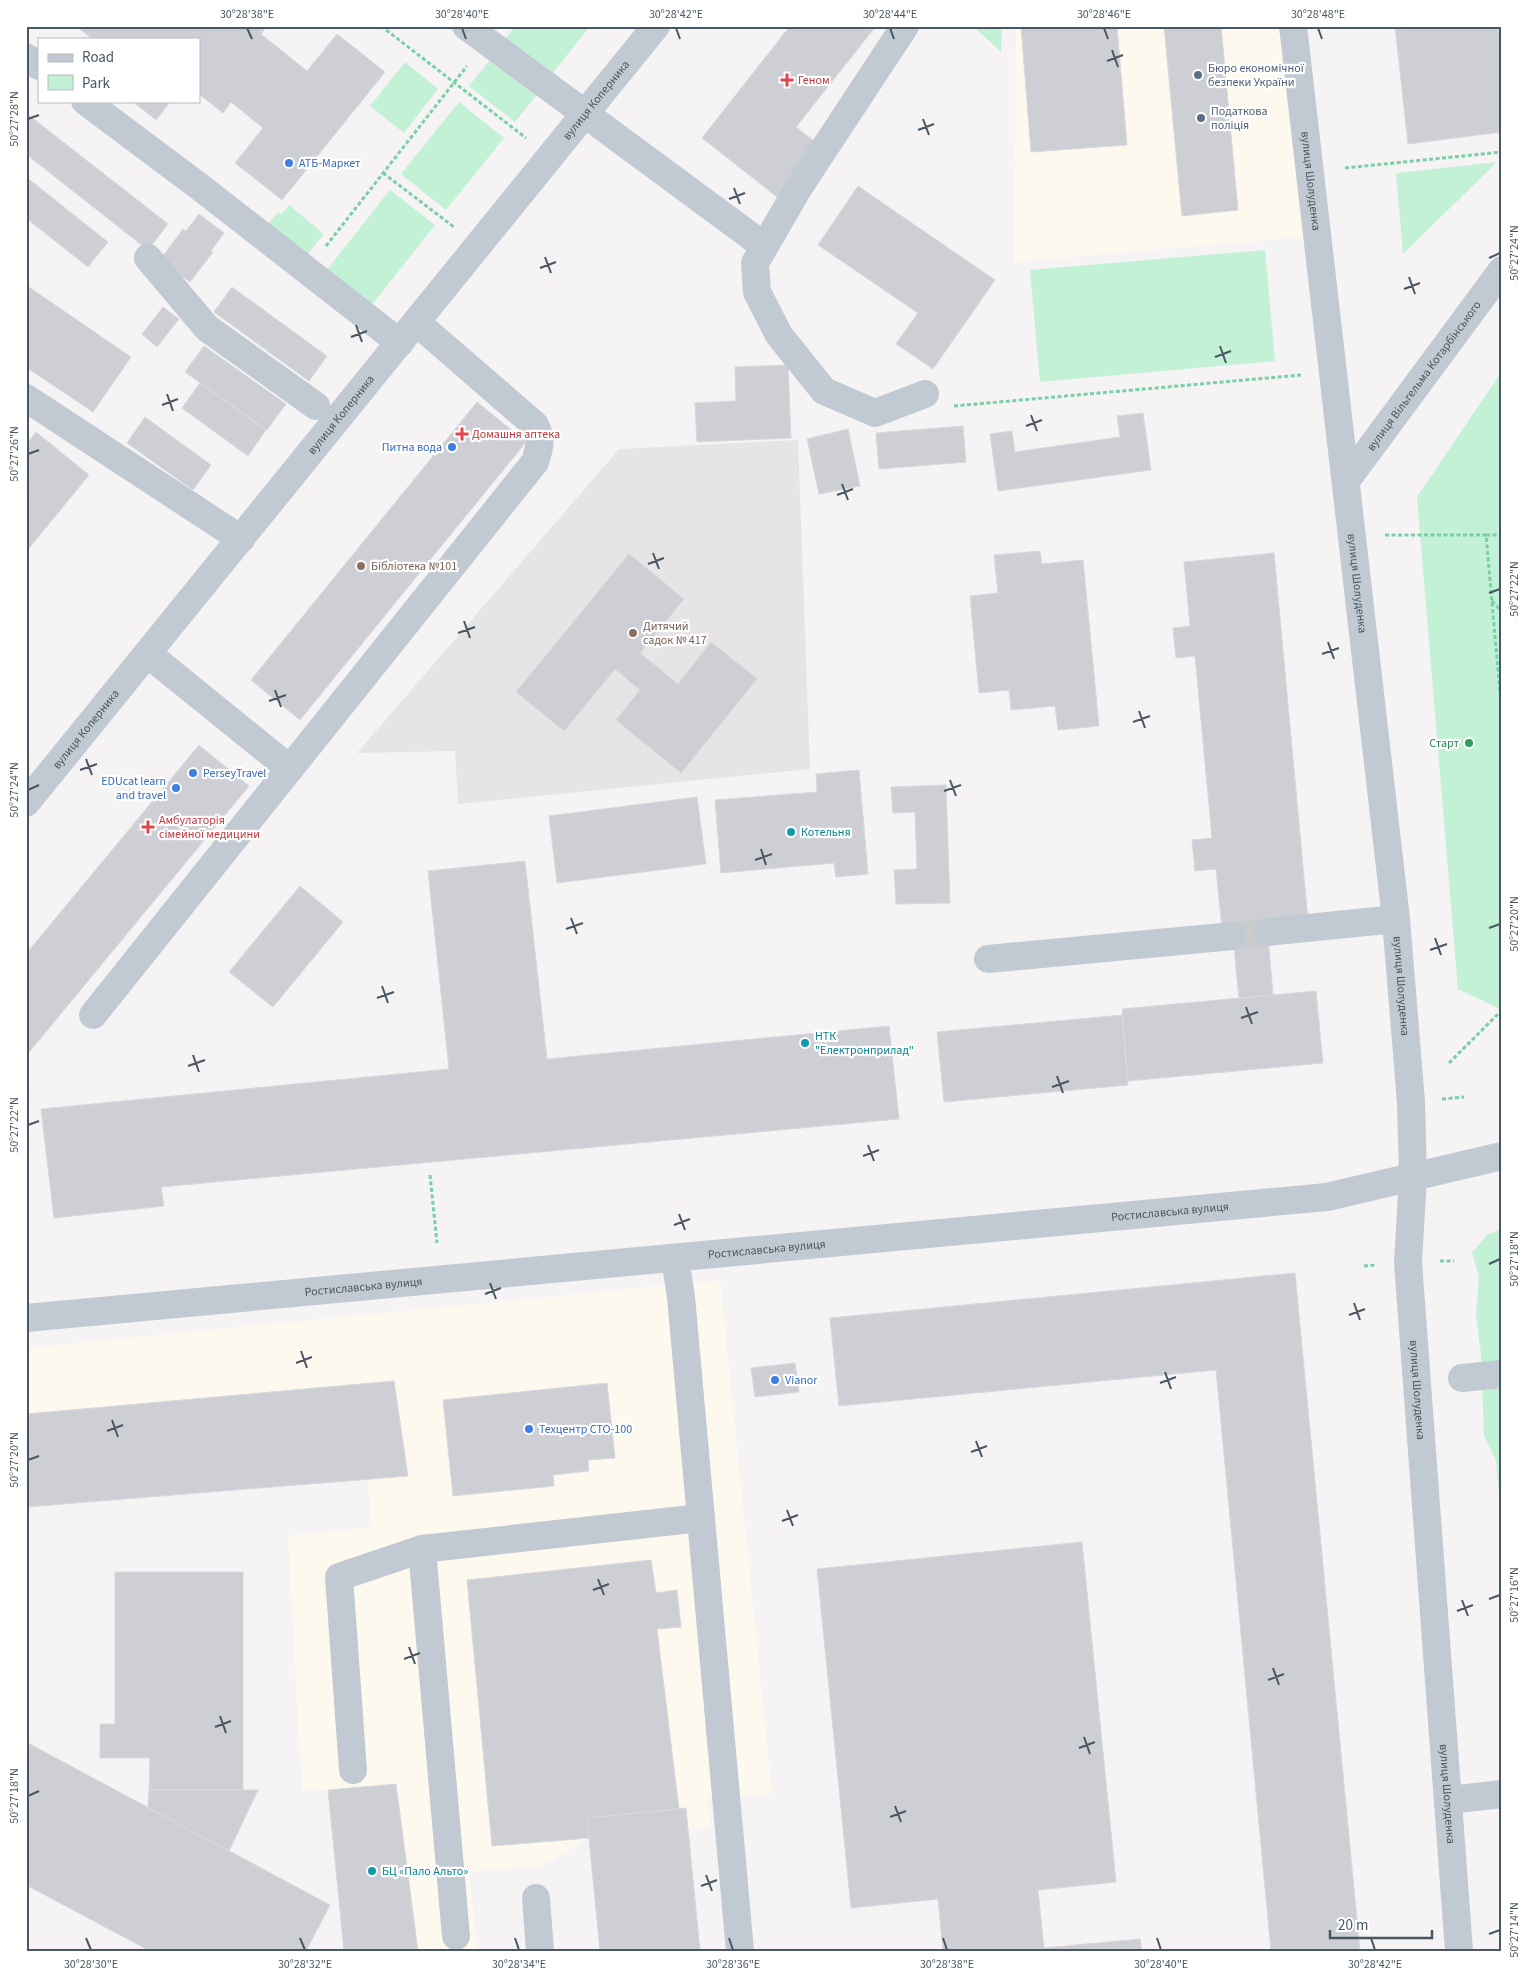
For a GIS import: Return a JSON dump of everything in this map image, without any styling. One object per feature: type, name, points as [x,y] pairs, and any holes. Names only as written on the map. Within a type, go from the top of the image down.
[{"type":"street","points":[[466,26],[764,246]]},
{"type":"street","name":"вулиця Коперника","points":[[27,800],[148,654],[656,26]]},
{"type":"street","points":[[905,26],[799,187],[755,263],[757,292],[779,335],[824,391],[875,413],[925,394]]},
{"type":"street","name":"вулиця Шолуденка","points":[[1293,26],[1396,919],[1412,1102],[1413,1177],[1408,1262],[1459,1951]]},
{"type":"street","points":[[26,57],[38,65]]},
{"type":"street","points":[[86,102],[308,271],[408,333],[535,425],[540,436],[540,448],[535,462],[93,1015]]},
{"type":"street","points":[[148,258],[207,328],[316,406]]},
{"type":"street","name":"вулиця Вільгельма Котарбінського","points":[[1346,482],[1502,270]]},
{"type":"street","points":[[30,408],[241,539]]},
{"type":"street","points":[[148,654],[290,768]]},
{"type":"street","points":[[1268,932],[1396,919]]},
{"type":"street","points":[[988,959],[1233,936]]},
{"type":"street","name":"Ростиславська вулиця","points":[[26,1318],[1327,1197],[1502,1156]]},
{"type":"street","points":[[675,1258],[681,1297],[740,1951]]},
{"type":"street","points":[[1462,1378],[1502,1374]]},
{"type":"street","points":[[353,1770],[339,1577],[422,1549],[701,1518]]},
{"type":"street","points":[[422,1549],[456,1936]]},
{"type":"street","points":[[1449,1800],[1502,1794]]},
{"type":"street","points":[[536,1898],[540,1951]]},
{"type":"path","points":[[382,26],[530,141]]},
{"type":"path","points":[[308,271],[453,83]]},
{"type":"path","points":[[1345,168],[1502,152]]},
{"type":"path","points":[[383,173],[458,230]]},
{"type":"path","points":[[954,406],[1307,374]]},
{"type":"path","points":[[1486,535],[1502,715]]},
{"type":"path","points":[[1385,536],[1502,535]]},
{"type":"path","points":[[1491,601],[1502,612]]},
{"type":"path","points":[[1449,1063],[1502,1010]]},
{"type":"path","points":[[430,1174],[437,1243]]},
{"type":"shaded area","points":[[1016,26],[1280,26],[1303,237],[1014,262]]},
{"type":"shaded area","name":"Дитячий садок № 417","points":[[798,440],[810,769],[458,804],[455,751],[357,753],[619,449]]},
{"type":"shaded area","points":[[720,1280],[772,1794],[707,1799],[711,1828],[589,1838],[543,1866],[469,1872],[478,1951],[344,1951],[328,1791],[302,1790],[288,1536],[372,1527],[367,1479],[26,1507],[26,1348]]},
{"type":"green space","points":[[515,26],[590,26],[549,78],[503,42]]},
{"type":"green space","points":[[973,26],[1002,26],[1001,52]]},
{"type":"green space","points":[[494,55],[540,91],[515,122],[469,86]]},
{"type":"green space","points":[[405,62],[438,89],[404,133],[370,106]]},
{"type":"green space","points":[[459,102],[504,138],[446,210],[401,174]]},
{"type":"green space","points":[[1497,162],[1403,254],[1396,173]]},
{"type":"green space","points":[[390,190],[435,225],[371,306],[326,271]]},
{"type":"green space","points":[[289,205],[324,234],[303,260],[264,229],[278,212],[282,214]]},
{"type":"green space","points":[[1265,250],[1275,361],[1040,382],[1030,270]]},
{"type":"green space","name":"Старт","points":[[1502,371],[1502,1010],[1458,989],[1417,497]]},
{"type":"green space","points":[[1502,1229],[1502,1526],[1496,1461],[1484,1435],[1481,1354],[1476,1315],[1479,1276],[1472,1253],[1487,1235]]},
{"type":"building","points":[[76,26],[267,26],[261,34],[307,71],[337,34],[385,72],[282,200],[235,163],[263,128],[231,102],[223,113],[200,95],[200,38],[91,38]]},
{"type":"building","points":[[790,26],[876,26],[796,127],[819,145],[777,197],[702,138]]},
{"type":"building","points":[[1021,26],[1117,26],[1127,145],[1031,152]]},
{"type":"building","name":"Податкова поліція","points":[[1164,26],[1221,26],[1238,210],[1182,216]]},
{"type":"building","points":[[1395,26],[1500,26],[1502,46],[1502,132],[1408,144]]},
{"type":"building","points":[[133,102],[170,102],[156,120]]},
{"type":"building","points":[[26,113],[168,224],[148,250],[26,154]]},
{"type":"building","points":[[26,177],[108,242],[88,267],[26,218]]},
{"type":"building","points":[[858,186],[995,280],[933,369],[896,344],[918,313],[818,245]]},
{"type":"building","points":[[199,214],[224,233],[211,251],[213,252],[190,282],[160,260],[183,229],[186,231]]},
{"type":"building","points":[[26,285],[131,357],[93,412],[26,367]]},
{"type":"building","points":[[232,287],[327,356],[309,381],[214,312]]},
{"type":"building","points":[[163,307],[179,319],[157,347],[142,334]]},
{"type":"building","points":[[204,346],[286,404],[267,430],[185,372]]},
{"type":"building","points":[[788,365],[791,438],[697,442],[695,403],[736,401],[735,367]]},
{"type":"building","points":[[200,383],[266,430],[248,456],[182,408]]},
{"type":"building","points":[[477,402],[526,442],[300,720],[251,680]]},
{"type":"building","points":[[1143,413],[1151,470],[998,491],[990,434],[1012,431],[1015,452],[1120,437],[1117,416]]},
{"type":"building","points":[[145,417],[211,465],[193,490],[127,443]]},
{"type":"building","points":[[963,426],[966,462],[879,469],[876,433]]},
{"type":"building","points":[[848,429],[860,486],[819,494],[807,439]]},
{"type":"building","points":[[36,432],[89,475],[26,552],[26,445]]},
{"type":"building","points":[[1040,551],[1042,564],[1083,560],[1099,726],[1058,730],[1055,706],[1011,710],[1009,690],[979,693],[970,596],[998,593],[994,555]]},
{"type":"building","points":[[1274,553],[1308,920],[1222,929],[1216,869],[1195,871],[1192,840],[1212,838],[1195,656],[1176,658],[1173,628],[1190,626],[1184,562]]},
{"type":"building","points":[[629,554],[684,599],[640,653],[678,684],[711,642],[757,679],[681,773],[616,720],[640,690],[615,669],[564,731],[516,692]]},
{"type":"building","points":[[199,745],[249,786],[26,1056],[26,954]]},
{"type":"building","name":"Котельня","points":[[859,770],[868,874],[836,877],[834,863],[721,873],[715,800],[817,792],[816,774]]},
{"type":"building","points":[[946,785],[950,903],[896,904],[894,870],[917,869],[915,812],[893,813],[891,787]]},
{"type":"building","points":[[697,797],[706,864],[557,883],[549,816]]},
{"type":"building","name":"НТК \"Електронприлад\"","points":[[525,861],[547,1059],[889,1026],[899,1119],[161,1187],[164,1206],[54,1218],[41,1109],[449,1069],[428,871]]},
{"type":"building","points":[[300,886],[343,922],[273,1007],[229,972]]},
{"type":"building","points":[[1267,924],[1273,995],[1239,999],[1232,927]]},
{"type":"building","points":[[1316,991],[1323,1063],[1128,1081],[1122,1009]]},
{"type":"building","points":[[1122,1015],[1128,1085],[944,1102],[937,1032]]},
{"type":"building","points":[[1295,1273],[1360,1951],[1271,1951],[1216,1370],[839,1406],[830,1318]]},
{"type":"building","name":"Vianor","points":[[795,1363],[799,1392],[755,1397],[751,1368]]},
{"type":"building","points":[[394,1381],[408,1476],[26,1507],[26,1414]]},
{"type":"building","name":"Техцентр СТО-100","points":[[607,1383],[615,1458],[588,1460],[589,1471],[553,1475],[554,1486],[453,1496],[443,1400]]},
{"type":"building","points":[[1082,1542],[1116,1882],[1038,1890],[1044,1948],[1140,1939],[1142,1951],[943,1951],[938,1899],[851,1908],[817,1569]]},
{"type":"building","points":[[651,1560],[656,1593],[677,1590],[681,1627],[657,1629],[679,1809],[587,1818],[589,1838],[492,1846],[467,1580]]},
{"type":"building","points":[[115,1572],[243,1572],[243,1790],[149,1790],[150,1758],[100,1758],[100,1724],[115,1724]]},
{"type":"building","points":[[26,1742],[330,1905],[306,1951],[150,1951],[26,1885]]},
{"type":"building","name":"БЦ «Пало Альто»","points":[[396,1784],[418,1951],[344,1951],[328,1790]]},
{"type":"building","points":[[149,1790],[258,1790],[229,1851],[148,1808]]},
{"type":"building","points":[[686,1808],[700,1951],[600,1951],[587,1818]]},
{"type":"tunnel","points":[[1233,936],[1268,932]]},
{"type":"place","name":"Бюро економічної безпеки України","points":[[1198,75]]},
{"type":"place","name":"Геном","points":[[787,80]]},
{"type":"place","name":"Податкова поліція","points":[[1201,118]]},
{"type":"place","name":"АТБ-Маркет","points":[[289,163]]},
{"type":"place","name":"Домашня аптека","points":[[462,434]]},
{"type":"place","name":"Питна вода","points":[[452,447]]},
{"type":"place","name":"Бібліотека №101","points":[[361,566]]},
{"type":"place","name":"Дитячий садок № 417","points":[[633,633]]},
{"type":"place","name":"Старт","points":[[1469,743]]},
{"type":"place","name":"PerseyTravel","points":[[193,773]]},
{"type":"place","name":"EDUcat learn and travel","points":[[176,788]]},
{"type":"place","name":"Амбулаторія сімейної медицини","points":[[148,827]]},
{"type":"place","name":"Котельня","points":[[791,832]]},
{"type":"place","name":"НТК \"Електронприлад\"","points":[[805,1043]]},
{"type":"place","name":"Vianor","points":[[775,1380]]},
{"type":"place","name":"Техцентр СТО-100","points":[[529,1429]]},
{"type":"place","name":"БЦ «Пало Альто»","points":[[372,1871]]}]
